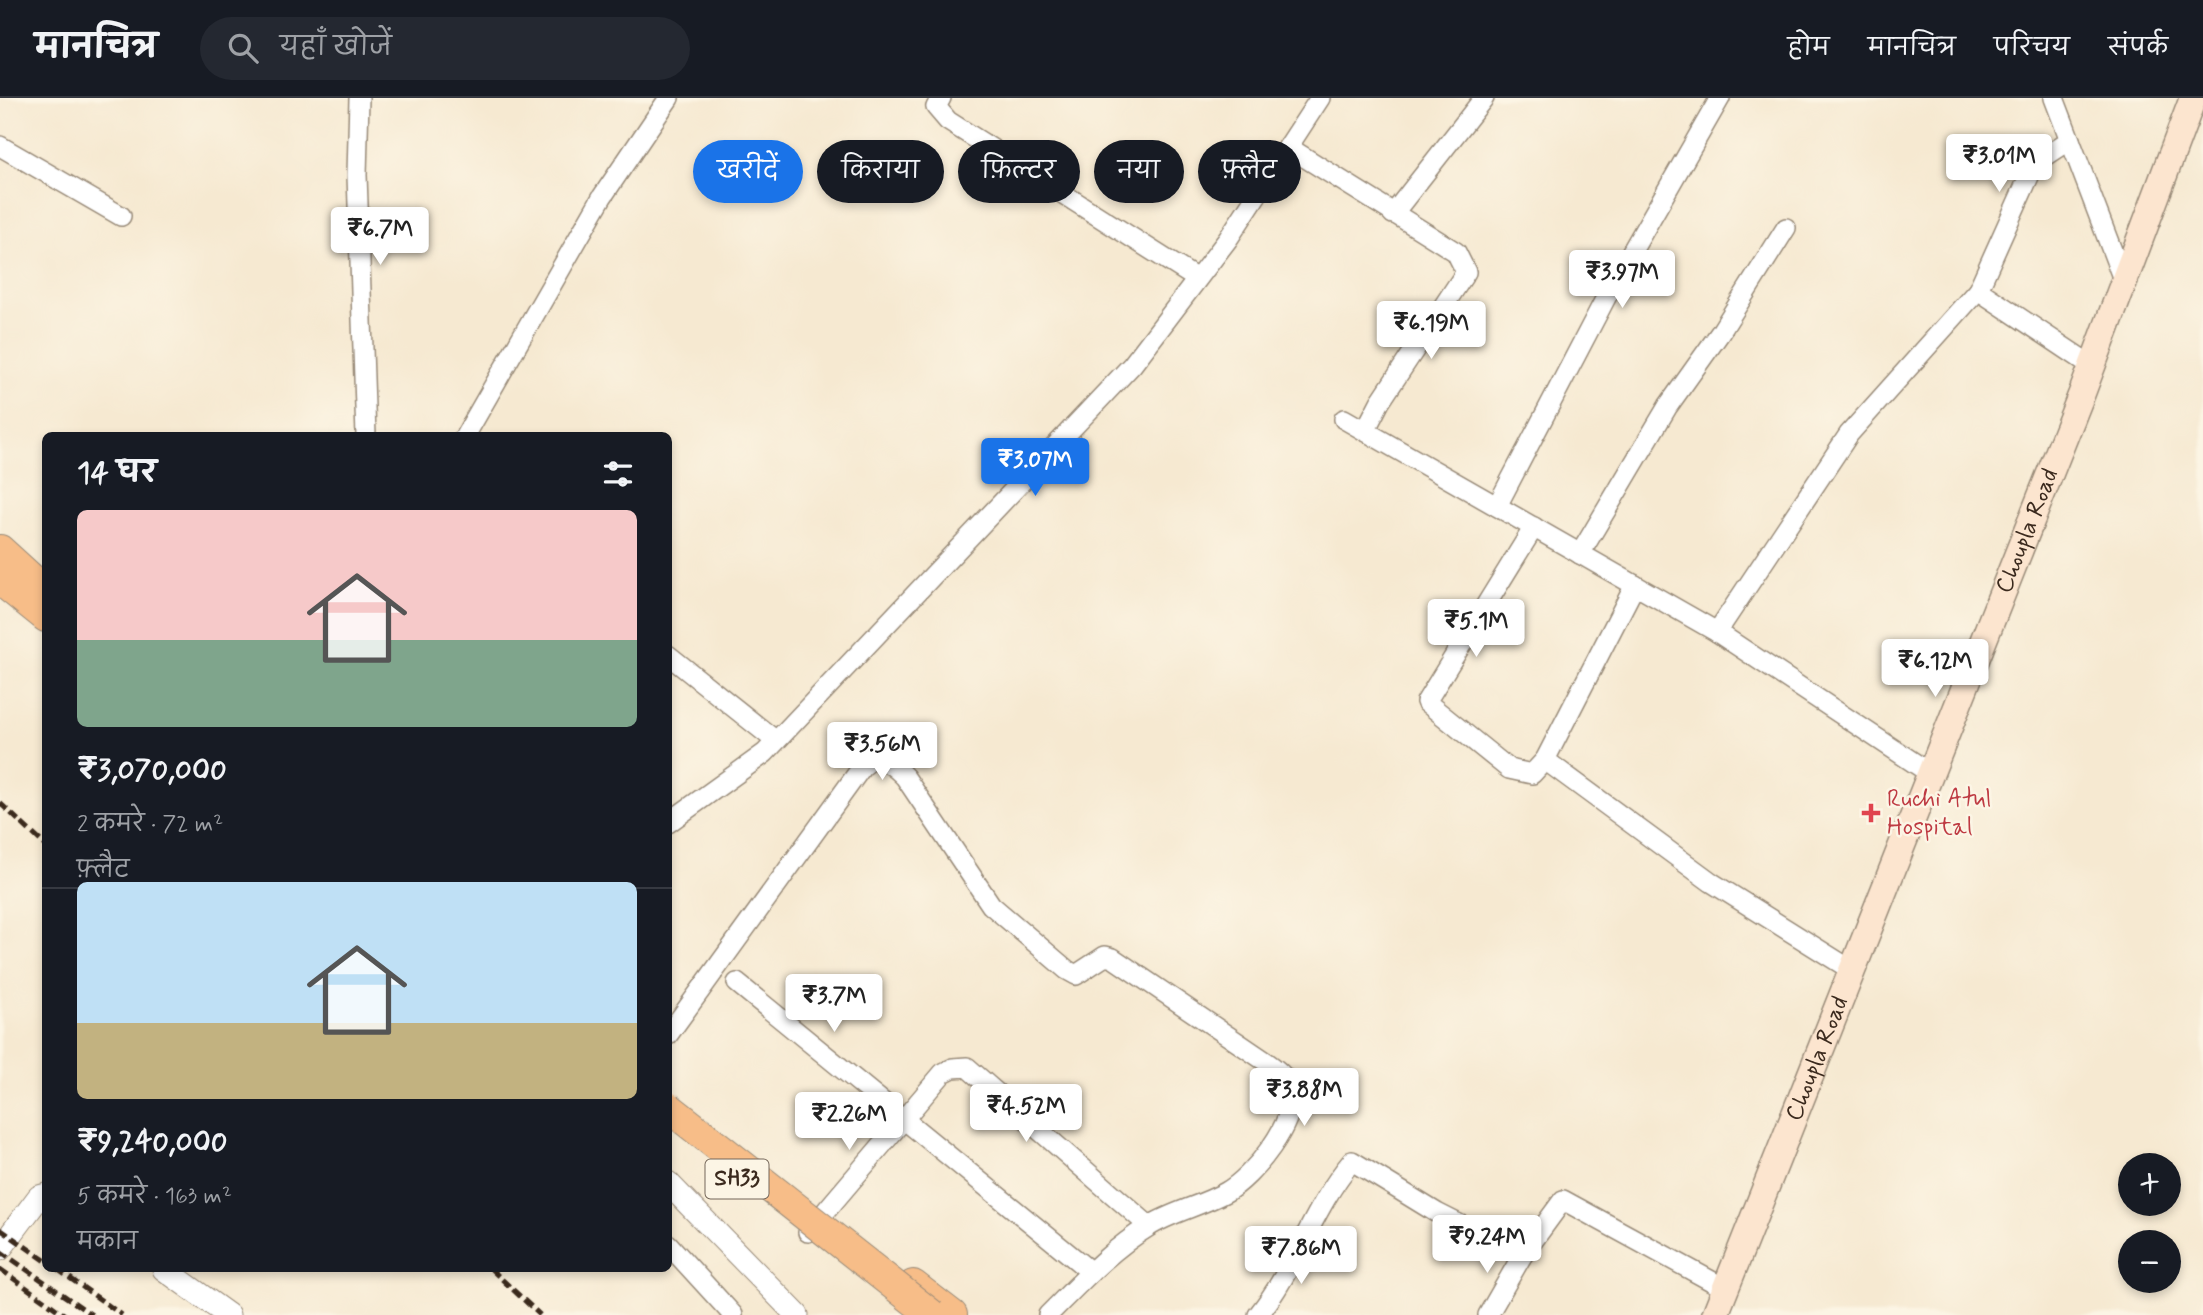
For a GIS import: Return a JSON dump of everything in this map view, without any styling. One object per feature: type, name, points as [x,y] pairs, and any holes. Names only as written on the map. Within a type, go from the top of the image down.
[{"type":"main road","name":"Choupla Road","points":[[1715,1315],[2092,366],[2193,98]]},
{"type":"main road","points":[[0,550],[42,588]]},
{"type":"main road","points":[[0,580],[42,614]]},
{"type":"main road","name":"SH33","points":[[672,1097],[815,1224]]},
{"type":"main road","points":[[672,1110],[935,1313]]},
{"type":"main road","name":"SH33","points":[[672,1128],[815,1224]]},
{"type":"main road","points":[[815,1224],[935,1313]]},
{"type":"street","points":[[359,98],[357,175],[366,432]]},
{"type":"street","points":[[467,432],[602,197],[669,98]]},
{"type":"street","points":[[941,98],[936,107],[948,121],[1197,279]]},
{"type":"street","points":[[1293,140],[1320,98]]},
{"type":"street","points":[[1393,214],[1484,98]]},
{"type":"street","points":[[1497,506],[1612,286],[1720,98]]},
{"type":"street","points":[[2054,98],[2124,282]]},
{"type":"street","points":[[1717,632],[1849,434],[1978,290],[2035,163],[2070,140]]},
{"type":"street","points":[[0,146],[121,216]]},
{"type":"street","points":[[1301,155],[1456,252],[1466,272],[1380,402],[1365,431]]},
{"type":"street","points":[[672,820],[776,741],[1132,365],[1197,279],[1249,203]]},
{"type":"street","points":[[1580,554],[1668,407],[1720,333],[1786,228]]},
{"type":"street","points":[[1978,290],[2092,366]]},
{"type":"street","points":[[1344,419],[1717,632],[1931,774]]},
{"type":"street","points":[[1534,527],[1426,702],[1509,769],[1532,774],[1545,760],[1635,585]]},
{"type":"street","points":[[672,658],[776,741]]},
{"type":"street","points":[[672,1029],[862,767],[872,759],[885,760],[905,777],[992,905],[1067,970],[1076,975],[1105,956],[1113,958],[1281,1073],[1291,1088],[1290,1105],[1278,1138],[1245,1179],[1226,1192],[1149,1226],[1091,1272],[1048,1315]]},
{"type":"street","points":[[1545,760],[1711,882],[1853,971]]},
{"type":"street","points":[[737,983],[1091,1272]]},
{"type":"street","points":[[815,1224],[943,1073],[953,1068],[967,1067],[1149,1226]]},
{"type":"street","points":[[1258,1315],[1272,1297],[1335,1181],[1352,1161],[1437,1213],[1522,1255]]},
{"type":"street","points":[[672,1187],[797,1315]]},
{"type":"street","points":[[0,1249],[42,1194]]},
{"type":"street","points":[[1488,1315],[1522,1255],[1563,1200],[1726,1289]]},
{"type":"street","points":[[672,1248],[733,1315]]},
{"type":"street","points":[[168,1272],[228,1315]]},
{"type":"railway","points":[[0,803],[42,842]]},
{"type":"railway","points":[[0,1229],[42,1258]]},
{"type":"railway","points":[[0,1251],[92,1315]]},
{"type":"railway","points":[[0,1269],[65,1315]]},
{"type":"railway","points":[[61,1272],[122,1315]]},
{"type":"railway","points":[[494,1272],[540,1315]]},
{"type":"place","name":"Ruchi Atul Hospital","points":[[1871,813]]}]
